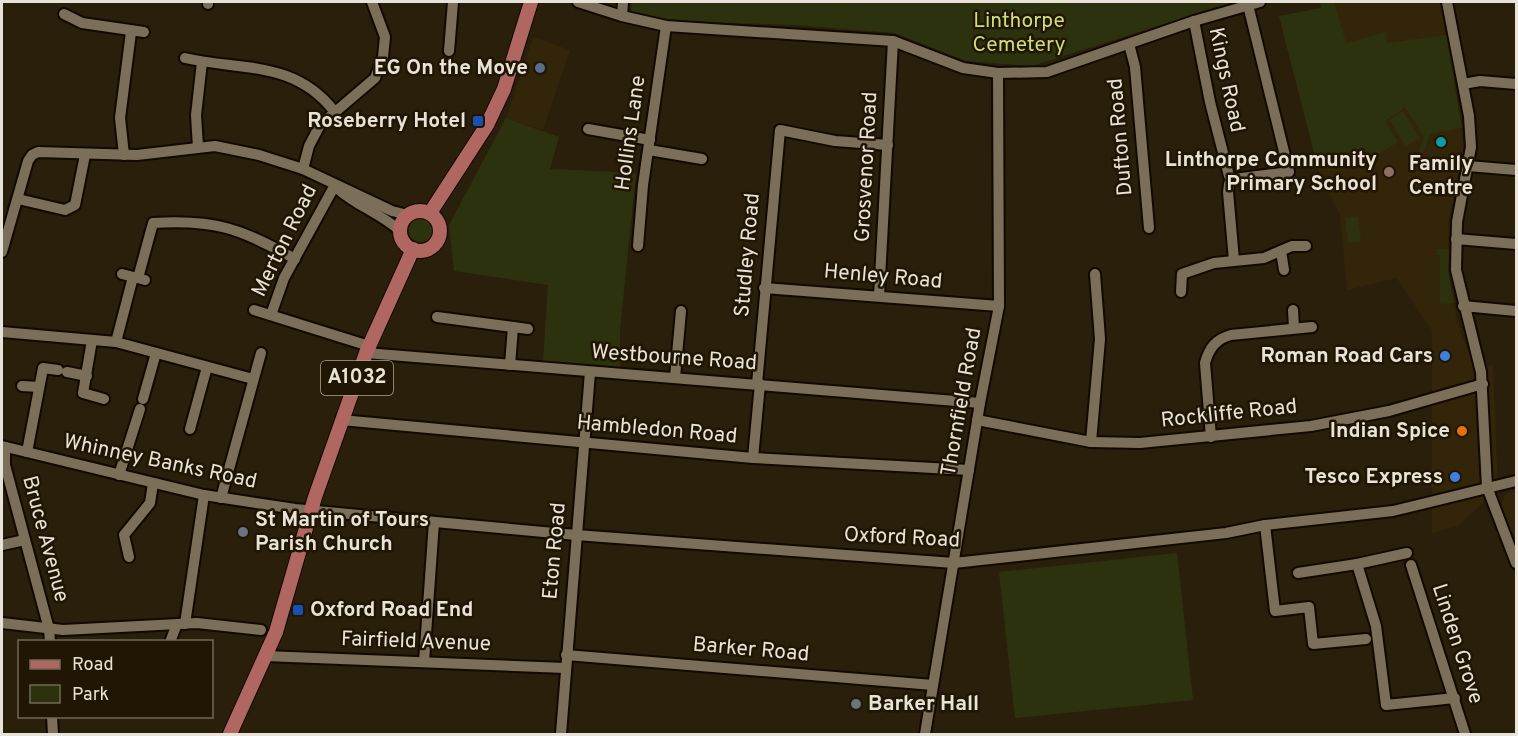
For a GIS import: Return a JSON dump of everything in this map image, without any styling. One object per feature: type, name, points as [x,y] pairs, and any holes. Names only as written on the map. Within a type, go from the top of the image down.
[{"type":"main road","points":[[430,213],[487,126],[504,89],[531,2]]},
{"type":"main road","points":[[418,211],[430,213],[438,223],[439,236],[426,249],[413,249],[404,242],[400,231],[408,215],[418,211]]},
{"type":"main road","name":"A1032","points":[[230,735],[265,656],[289,590],[311,511],[367,349],[413,249]]},
{"type":"street","points":[[303,169],[309,146],[320,124],[375,78],[383,57],[385,37],[372,2]]},
{"type":"street","points":[[448,51],[453,2]]},
{"type":"street","points":[[578,2],[622,16],[666,26],[893,41],[963,68],[999,73],[1047,72],[1194,21],[1260,2]]},
{"type":"street","points":[[622,16],[623,2]]},
{"type":"street","points":[[1447,2],[1470,128],[1468,166],[1456,239],[1456,270],[1482,384],[1487,487],[1516,563]]},
{"type":"street","points":[[1234,260],[1229,184],[1234,179],[1289,172],[1248,5]]},
{"type":"street","points":[[64,14],[82,22],[131,32],[144,32]]},
{"type":"street","name":"Kings Road","points":[[1194,21],[1212,112],[1229,177],[1234,179]]},
{"type":"street","name":"Hollins Lane","points":[[638,246],[643,185],[666,26]]},
{"type":"street","points":[[124,155],[120,118],[131,32]]},
{"type":"street","name":"Grosvenor Road","points":[[879,296],[893,41]]},
{"type":"street","name":"Dufton Road","points":[[1129,44],[1135,67],[1149,228]]},
{"type":"street","points":[[185,58],[270,69],[295,77],[326,100],[334,111]]},
{"type":"street","points":[[198,147],[196,116],[202,62]]},
{"type":"street","name":"Thornfield Road","points":[[925,735],[977,420],[999,306],[999,73]]},
{"type":"street","points":[[1463,84],[1480,81],[1516,84]]},
{"type":"street","points":[[588,129],[702,159]]},
{"type":"street","name":"Studley Road","points":[[753,458],[764,288],[780,130],[835,141],[888,145]]},
{"type":"street","points":[[2,252],[32,155],[38,152],[136,155],[214,146],[259,155],[303,169],[335,185],[352,190],[392,211],[408,215]]},
{"type":"street","points":[[18,199],[65,210],[75,205],[85,155]]},
{"type":"street","points":[[1468,166],[1516,170]]},
{"type":"street","points":[[335,185],[346,196],[387,219],[400,231]]},
{"type":"street","name":"Merton Road","points":[[271,315],[277,294],[335,185]]},
{"type":"street","points":[[116,342],[139,278],[153,223],[194,220],[219,226],[248,234],[295,259]]},
{"type":"street","points":[[1456,239],[1516,244]]},
{"type":"street","points":[[1181,292],[1179,271],[1214,263],[1264,258],[1281,251],[1306,246]]},
{"type":"street","points":[[1281,251],[1284,270]]},
{"type":"street","points":[[122,274],[139,278]]},
{"type":"street","points":[[1091,442],[1100,339],[1095,274]]},
{"type":"street","name":"Henley Road","points":[[764,288],[999,306]]},
{"type":"street","points":[[1463,306],[1516,311]]},
{"type":"street","name":"Westbourne Road","points":[[254,310],[367,349],[510,365],[980,403]]},
{"type":"street","points":[[1293,310],[1294,328]]},
{"type":"street","points":[[675,377],[681,311]]},
{"type":"street","points":[[437,317],[528,329]]},
{"type":"street","points":[[510,365],[513,327]]},
{"type":"street","points":[[1211,437],[1205,363],[1208,353],[1215,344],[1231,335],[1312,327]]},
{"type":"street","points":[[2,332],[116,342],[253,379]]},
{"type":"street","points":[[92,340],[83,393],[104,399]]},
{"type":"street","points":[[119,475],[156,353]]},
{"type":"street","points":[[221,498],[261,353]]},
{"type":"street","points":[[190,429],[207,367]]},
{"type":"street","points":[[27,452],[43,368],[87,376]]},
{"type":"street","name":"Eton Road","points":[[561,735],[590,372]]},
{"type":"street","name":"Rockliffe Road","points":[[977,420],[1091,442],[1140,443],[1311,426],[1389,411],[1482,384]]},
{"type":"street","points":[[22,386],[39,387]]},
{"type":"street","name":"Hambledon Road","points":[[341,420],[753,458],[969,470]]},
{"type":"street","name":"Whinney Banks Road","points":[[3,446],[204,495],[311,511]]},
{"type":"street","name":"Bruce Avenue","points":[[3,446],[50,640]]},
{"type":"street","name":"Oxford Road","points":[[311,511],[576,535],[954,563],[1226,533],[1265,525],[1393,510],[1516,481]]},
{"type":"street","points":[[129,557],[124,535],[150,503],[153,483]]},
{"type":"street","points":[[171,640],[181,624],[204,495]]},
{"type":"street","points":[[424,662],[434,522]]},
{"type":"street","points":[[1265,525],[1275,611],[1309,607],[1313,644],[1366,639]]},
{"type":"street","points":[[2,545],[25,540]]},
{"type":"street","points":[[1298,573],[1407,553]]},
{"type":"street","points":[[1357,564],[1376,626],[1386,705],[1455,698]]},
{"type":"street","name":"Linden Grove","points":[[1411,566],[1465,735]]},
{"type":"street","points":[[2,623],[49,629],[181,624],[256,627]]},
{"type":"street","name":"Barker Road","points":[[566,655],[933,685]]},
{"type":"street","name":"Fairfield Avenue","points":[[265,656],[565,668]]},
{"type":"street","points":[[52,718],[53,735]]},
{"type":"shaded area","name":"Linthorpe Community Primary School","points":[[1320,2],[1443,2],[1463,142],[1463,155],[1449,219],[1448,271],[1457,322],[1475,368],[1493,365],[1498,488],[1458,526],[1432,533],[1432,331],[1397,278],[1347,290],[1340,214],[1321,180],[1279,16],[1321,8]]},
{"type":"shaded area","points":[[533,37],[570,50],[543,130],[506,118]]},
{"type":"shaded area","points":[[1516,489],[1516,552],[1500,507],[1505,495]]},
{"type":"green space","name":"Linthorpe Cemetery","points":[[632,2],[1234,2],[1032,66],[966,61],[895,33],[794,25],[676,21],[631,13]]},
{"type":"green space","points":[[1320,2],[1334,2],[1346,43],[1386,32],[1387,43],[1446,35],[1462,128],[1430,134],[1422,155],[1414,165],[1412,161],[1418,154],[1424,137],[1405,107],[1385,121],[1398,142],[1362,164],[1356,155],[1333,168],[1331,165],[1324,168],[1321,162],[1317,164],[1279,16],[1321,8]]},
{"type":"green space","points":[[1403,111],[1420,138],[1406,146],[1389,120]]},
{"type":"green space","points":[[506,118],[559,137],[550,169],[636,173],[620,330],[620,369],[543,362],[548,285],[454,271],[449,225]]},
{"type":"green space","points":[[1358,216],[1361,241],[1348,243],[1345,218]]},
{"type":"green space","points":[[421,218],[430,221],[433,230],[430,239],[421,242],[412,239],[409,230],[412,221]]},
{"type":"green space","points":[[1437,249],[1449,249],[1448,271],[1454,303],[1440,304],[1440,256],[1437,255]]},
{"type":"green space","points":[[1177,553],[1193,700],[1015,718],[999,572]]},
{"type":"place","name":"EG On the Move","points":[[540,68]]},
{"type":"place","name":"Roseberry Hotel","points":[[478,121]]},
{"type":"place","name":"Family Centre","points":[[1441,142]]},
{"type":"place","name":"Linthorpe Community Primary School","points":[[1389,172]]},
{"type":"place","name":"Roman Road Cars","points":[[1445,356]]},
{"type":"place","name":"Indian Spice","points":[[1462,431]]},
{"type":"place","name":"Tesco Express","points":[[1455,477]]},
{"type":"place","name":"St Martin of Tours Parish Church","points":[[243,532]]},
{"type":"place","name":"Oxford Road End","points":[[298,610]]},
{"type":"place","name":"Barker Hall","points":[[856,704]]}]
